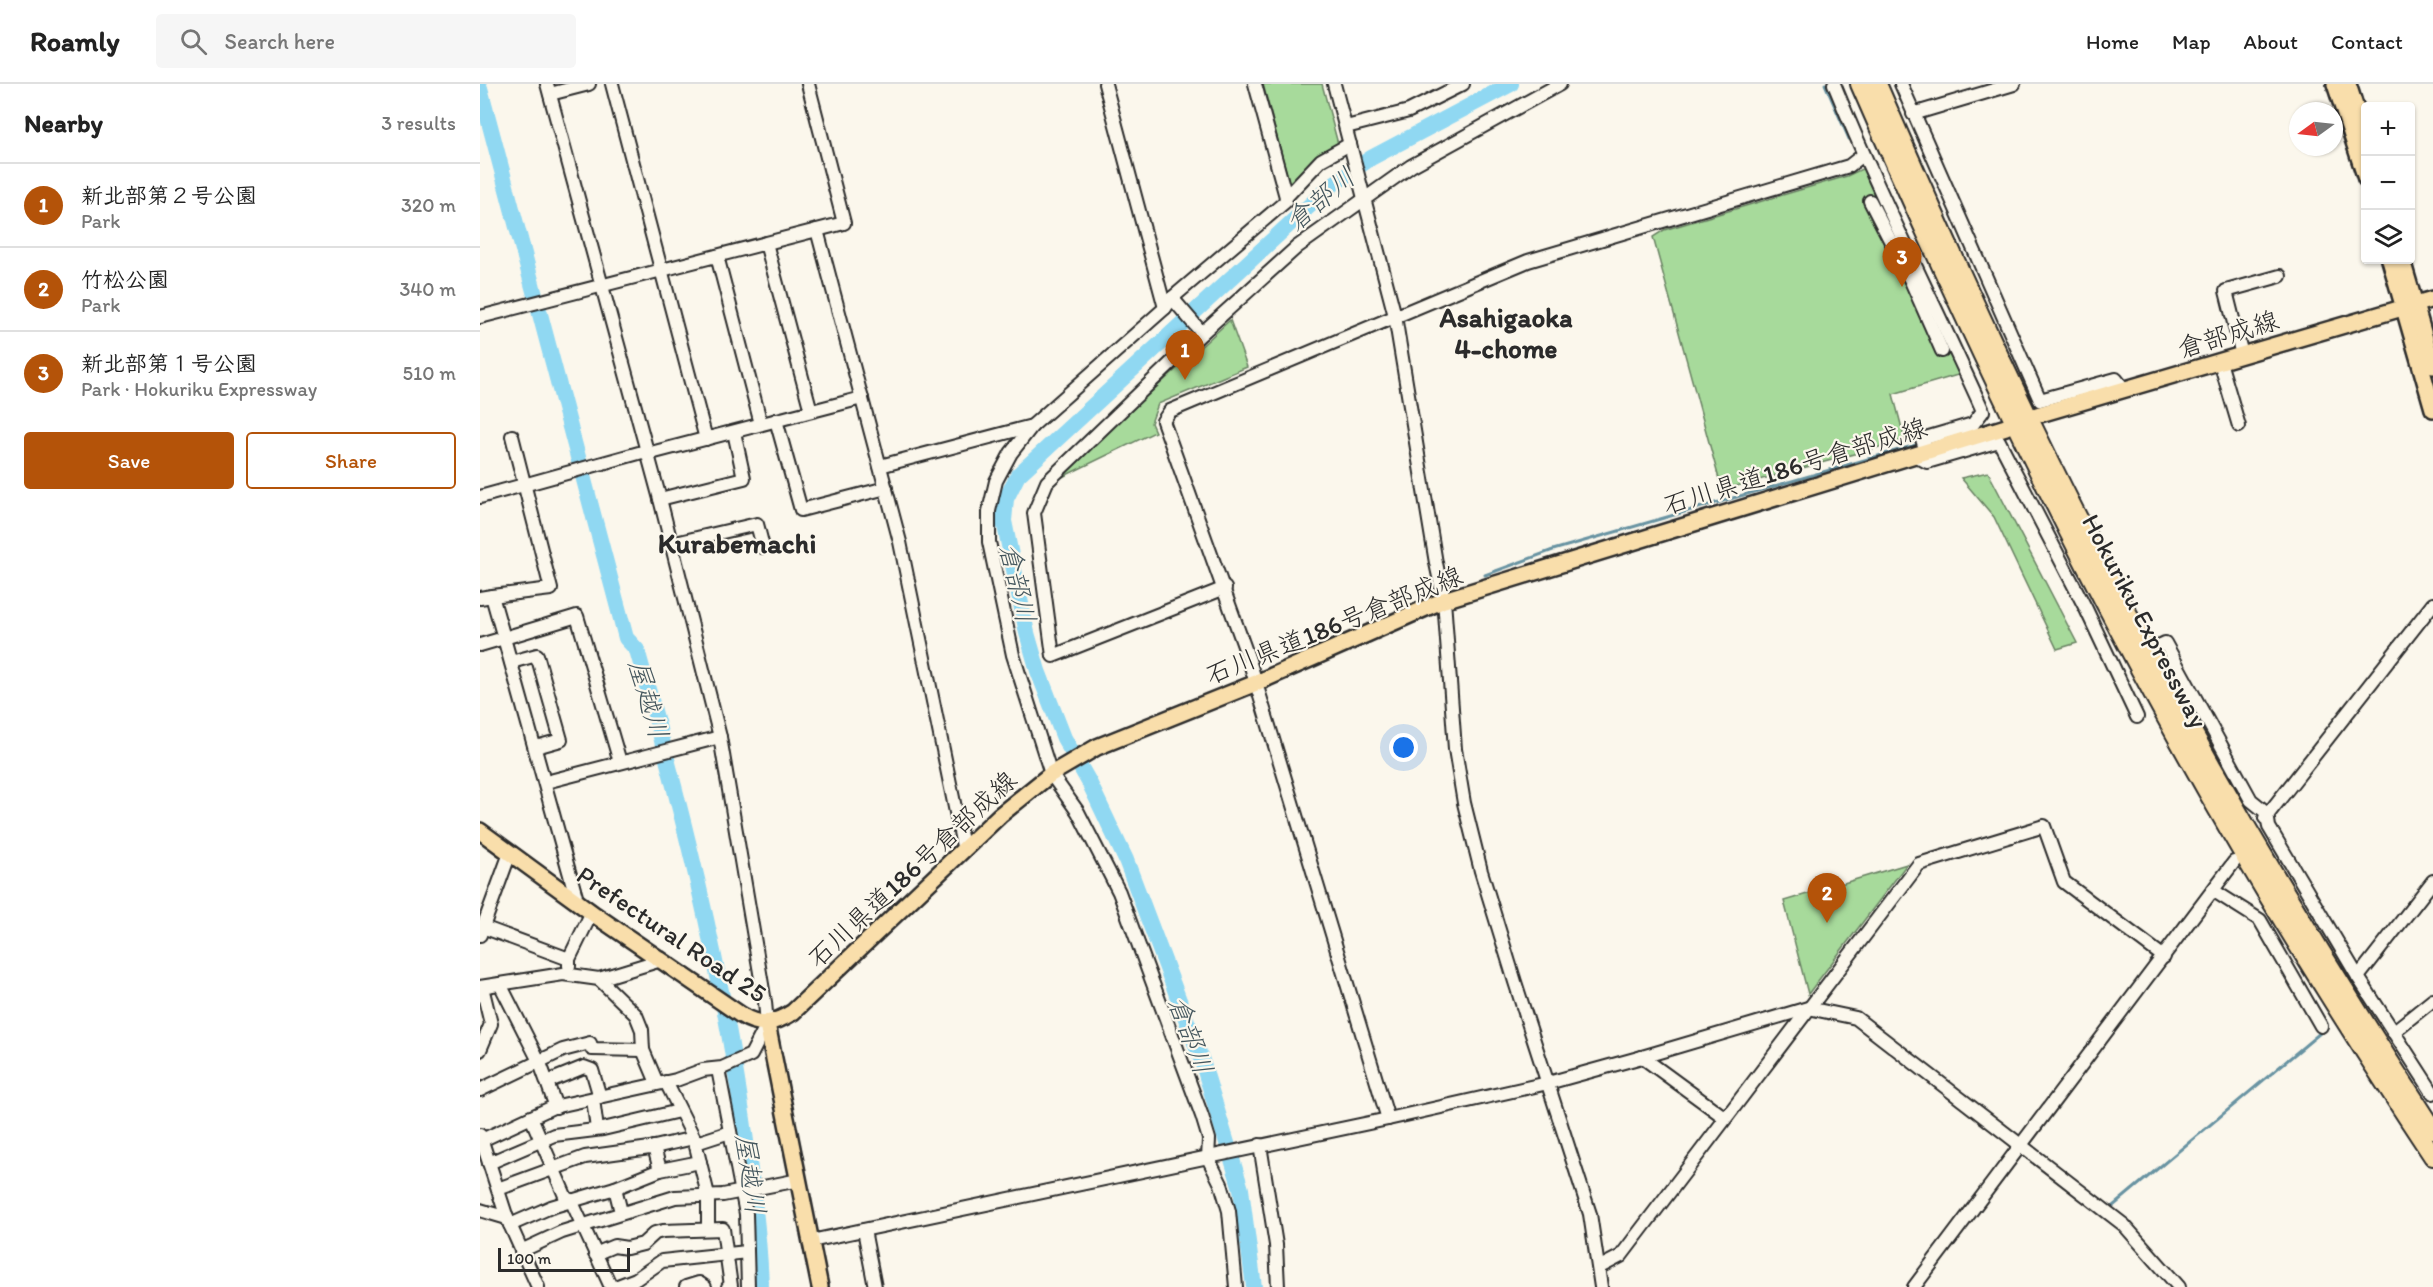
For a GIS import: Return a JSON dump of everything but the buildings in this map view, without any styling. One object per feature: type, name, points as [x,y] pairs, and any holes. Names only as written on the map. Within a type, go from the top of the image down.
[{"type":"highway","name":"Hokuriku Expressway","points":[[1860,84],[1994,378],[2105,602],[2240,848],[2359,1043],[2433,1156]]},
{"type":"highway","name":"Hokuriku Expressway","points":[[1877,84],[2007,372],[2117,594],[2262,854],[2310,935],[2433,1129]]},
{"type":"main road","points":[[2335,84],[2361,164]]},
{"type":"main road","points":[[2348,84],[2361,124]]},
{"type":"main road","points":[[2392,264],[2409,305],[2430,371],[2433,409]]},
{"type":"main road","points":[[2403,264],[2409,305]]},
{"type":"main road","name":"倉部成線","points":[[2037,415],[2433,299]]},
{"type":"main road","name":"石川県道186号倉部成線","points":[[767,1024],[793,1012],[1000,815],[1053,773],[1097,747],[1256,683],[1444,600],[2006,427]]},
{"type":"main road","name":"Prefectural Road 25","points":[[480,831],[741,1015],[753,1022],[767,1024],[820,1287]]},
{"type":"street","points":[[538,1287],[508,1222],[481,1137],[556,1107],[662,1083],[720,1068],[744,1059],[751,1055],[758,1045],[767,1024],[720,737],[660,499],[549,89],[589,84]]},
{"type":"street","points":[[612,84],[706,439]]},
{"type":"street","points":[[480,317],[844,223],[808,84]]},
{"type":"street","points":[[1105,84],[1171,303],[1200,330]]},
{"type":"street","points":[[1255,84],[1286,197]]},
{"type":"street","points":[[1334,84],[1395,316],[1444,600],[1455,749],[1464,803],[1484,882],[1590,1214],[1601,1287]]},
{"type":"street","points":[[1346,127],[1409,111],[1462,84]]},
{"type":"street","points":[[1225,588],[1053,657],[1034,513],[1047,482],[1200,330],[1297,248],[1411,166],[1560,84]]},
{"type":"street","points":[[1834,84],[1863,155],[1908,248],[1944,352]]},
{"type":"street","points":[[1901,84],[1956,224],[2040,400],[2116,379],[2125,390]]},
{"type":"street","points":[[1913,114],[2014,84]]},
{"type":"street","points":[[1236,1287],[1228,1210],[1202,1116],[1119,892],[1078,812],[1053,773],[1013,655],[989,542],[989,511],[996,481],[1011,453],[1032,426],[1285,202],[1286,197],[1321,160],[1351,148]]},
{"type":"street","points":[[1388,1119],[1256,683],[1225,588],[1163,421],[1170,411],[1528,261],[1849,166],[1863,155]]},
{"type":"street","points":[[1870,201],[1911,281],[1923,314],[1944,352],[1983,411],[1972,424],[1922,439],[1920,454],[1928,462],[1999,441],[2119,668],[2137,717]]},
{"type":"street","points":[[818,230],[886,488],[964,851]]},
{"type":"street","points":[[1908,248],[1921,241]]},
{"type":"street","points":[[766,243],[811,411]]},
{"type":"street","points":[[717,256],[761,424]]},
{"type":"street","points":[[2242,355],[2226,291],[2280,276]]},
{"type":"street","points":[[2220,362],[2239,426]]},
{"type":"street","points":[[480,497],[862,398]]},
{"type":"street","points":[[776,420],[801,510],[886,488]]},
{"type":"street","points":[[880,466],[1032,426]]},
{"type":"street","points":[[660,499],[744,478],[734,432]]},
{"type":"street","points":[[512,436],[551,589],[486,597],[504,638],[546,782],[577,900]]},
{"type":"street","points":[[671,544],[756,524],[763,547]]},
{"type":"street","points":[[2262,827],[2267,813],[2433,604]]},
{"type":"street","points":[[480,645],[576,616],[620,762]]},
{"type":"street","points":[[2159,646],[2165,643],[2251,800],[2267,813],[2269,827],[2358,977],[2433,1093]]},
{"type":"street","points":[[511,662],[537,655],[561,740],[536,747]]},
{"type":"street","points":[[546,782],[674,747],[720,737]]},
{"type":"street","points":[[1599,1267],[1621,1256],[1724,1117],[1919,864],[2044,826],[2064,882],[2164,957]]},
{"type":"street","points":[[510,853],[481,929],[569,959]]},
{"type":"street","points":[[1914,1287],[2234,862]]},
{"type":"street","points":[[2358,977],[2433,881]]},
{"type":"street","points":[[2214,891],[2260,920],[2321,1026]]},
{"type":"street","points":[[568,975],[569,959],[592,912]]},
{"type":"street","points":[[480,1050],[491,1024],[481,987],[568,975],[599,979],[661,960]]},
{"type":"street","points":[[599,979],[636,1015],[642,1030],[643,1050],[695,1141],[708,1196],[708,1228]]},
{"type":"street","points":[[500,984],[540,1063],[556,1107]]},
{"type":"street","points":[[2392,1032],[2433,1000]]},
{"type":"street","points":[[811,1241],[1212,1158],[1258,1145],[1548,1083],[1808,1008],[1856,1018],[2124,1225],[2180,1287]]},
{"type":"street","points":[[480,1090],[563,1050],[590,1043],[592,1048],[643,1050]]},
{"type":"street","points":[[1642,1057],[1724,1117]]},
{"type":"street","points":[[547,1082],[584,1067],[592,1070],[597,1129]]},
{"type":"street","points":[[720,1068],[730,1132],[743,1190],[748,1287]]},
{"type":"street","points":[[489,1163],[567,1131],[597,1129],[679,1111]]},
{"type":"street","points":[[531,1118],[566,1198],[571,1200],[613,1287],[636,1279],[662,1261],[747,1252]]},
{"type":"street","points":[[498,1189],[552,1167],[585,1157],[695,1141],[730,1132]]},
{"type":"street","points":[[1258,1145],[1276,1245],[1278,1287]]},
{"type":"street","points":[[654,1147],[660,1170]]},
{"type":"street","points":[[480,1210],[508,1222],[571,1200],[615,1188],[660,1170],[700,1162]]},
{"type":"street","points":[[521,1251],[582,1225],[675,1197],[708,1196],[799,1180]]},
{"type":"street","points":[[615,1188],[621,1212]]},
{"type":"street","points":[[596,1254],[614,1246],[627,1248],[643,1244],[655,1233],[663,1231],[723,1229],[731,1286],[728,1287]]},
{"type":"street","points":[[864,1230],[875,1287]]},
{"type":"street","points":[[686,1287],[699,1283],[705,1287]]},
{"type":"green space","points":[[1263,84],[1322,84],[1338,144],[1318,155],[1291,182],[1289,182]]},
{"type":"green space","points":[[1866,167],[1961,374],[1893,394],[1905,440],[1722,490],[1653,237],[1664,230],[1847,176]]},
{"type":"green space","points":[[1230,320],[1247,367],[1158,404],[1151,423],[1155,432],[1054,481]]},
{"type":"green space","points":[[1988,472],[2077,643],[2057,649],[1994,517],[1961,478]]},
{"type":"green space","points":[[1907,864],[1808,994],[1784,901]]},
{"type":"waterway","name":"倉部川","points":[[1254,1287],[1241,1189],[1202,1061],[1126,860],[1089,782],[1064,738],[1038,671],[1027,633],[1004,521],[1006,499],[1018,475],[1332,185],[1371,158],[1511,84]]},
{"type":"waterway","points":[[1825,84],[1849,139]]},
{"type":"waterway","name":"屋越川","points":[[480,88],[626,638],[637,650],[698,883],[734,1060],[757,1224],[761,1287]]},
{"type":"waterway","points":[[1485,575],[1553,550],[1916,445]]},
{"type":"waterway","points":[[2113,1206],[2320,1033]]},
{"type":"place","name":"新北部第１号公園","points":[[1902,287]]},
{"type":"place","name":"新北部第２号公園","points":[[1185,380]]},
{"type":"place","name":"竹松公園","points":[[1827,923]]},
{"type":"district","name":"Asahigaoka 4-chome","points":[[1506,332]]},
{"type":"district","name":"Kurabemachi","points":[[737,543]]}]
